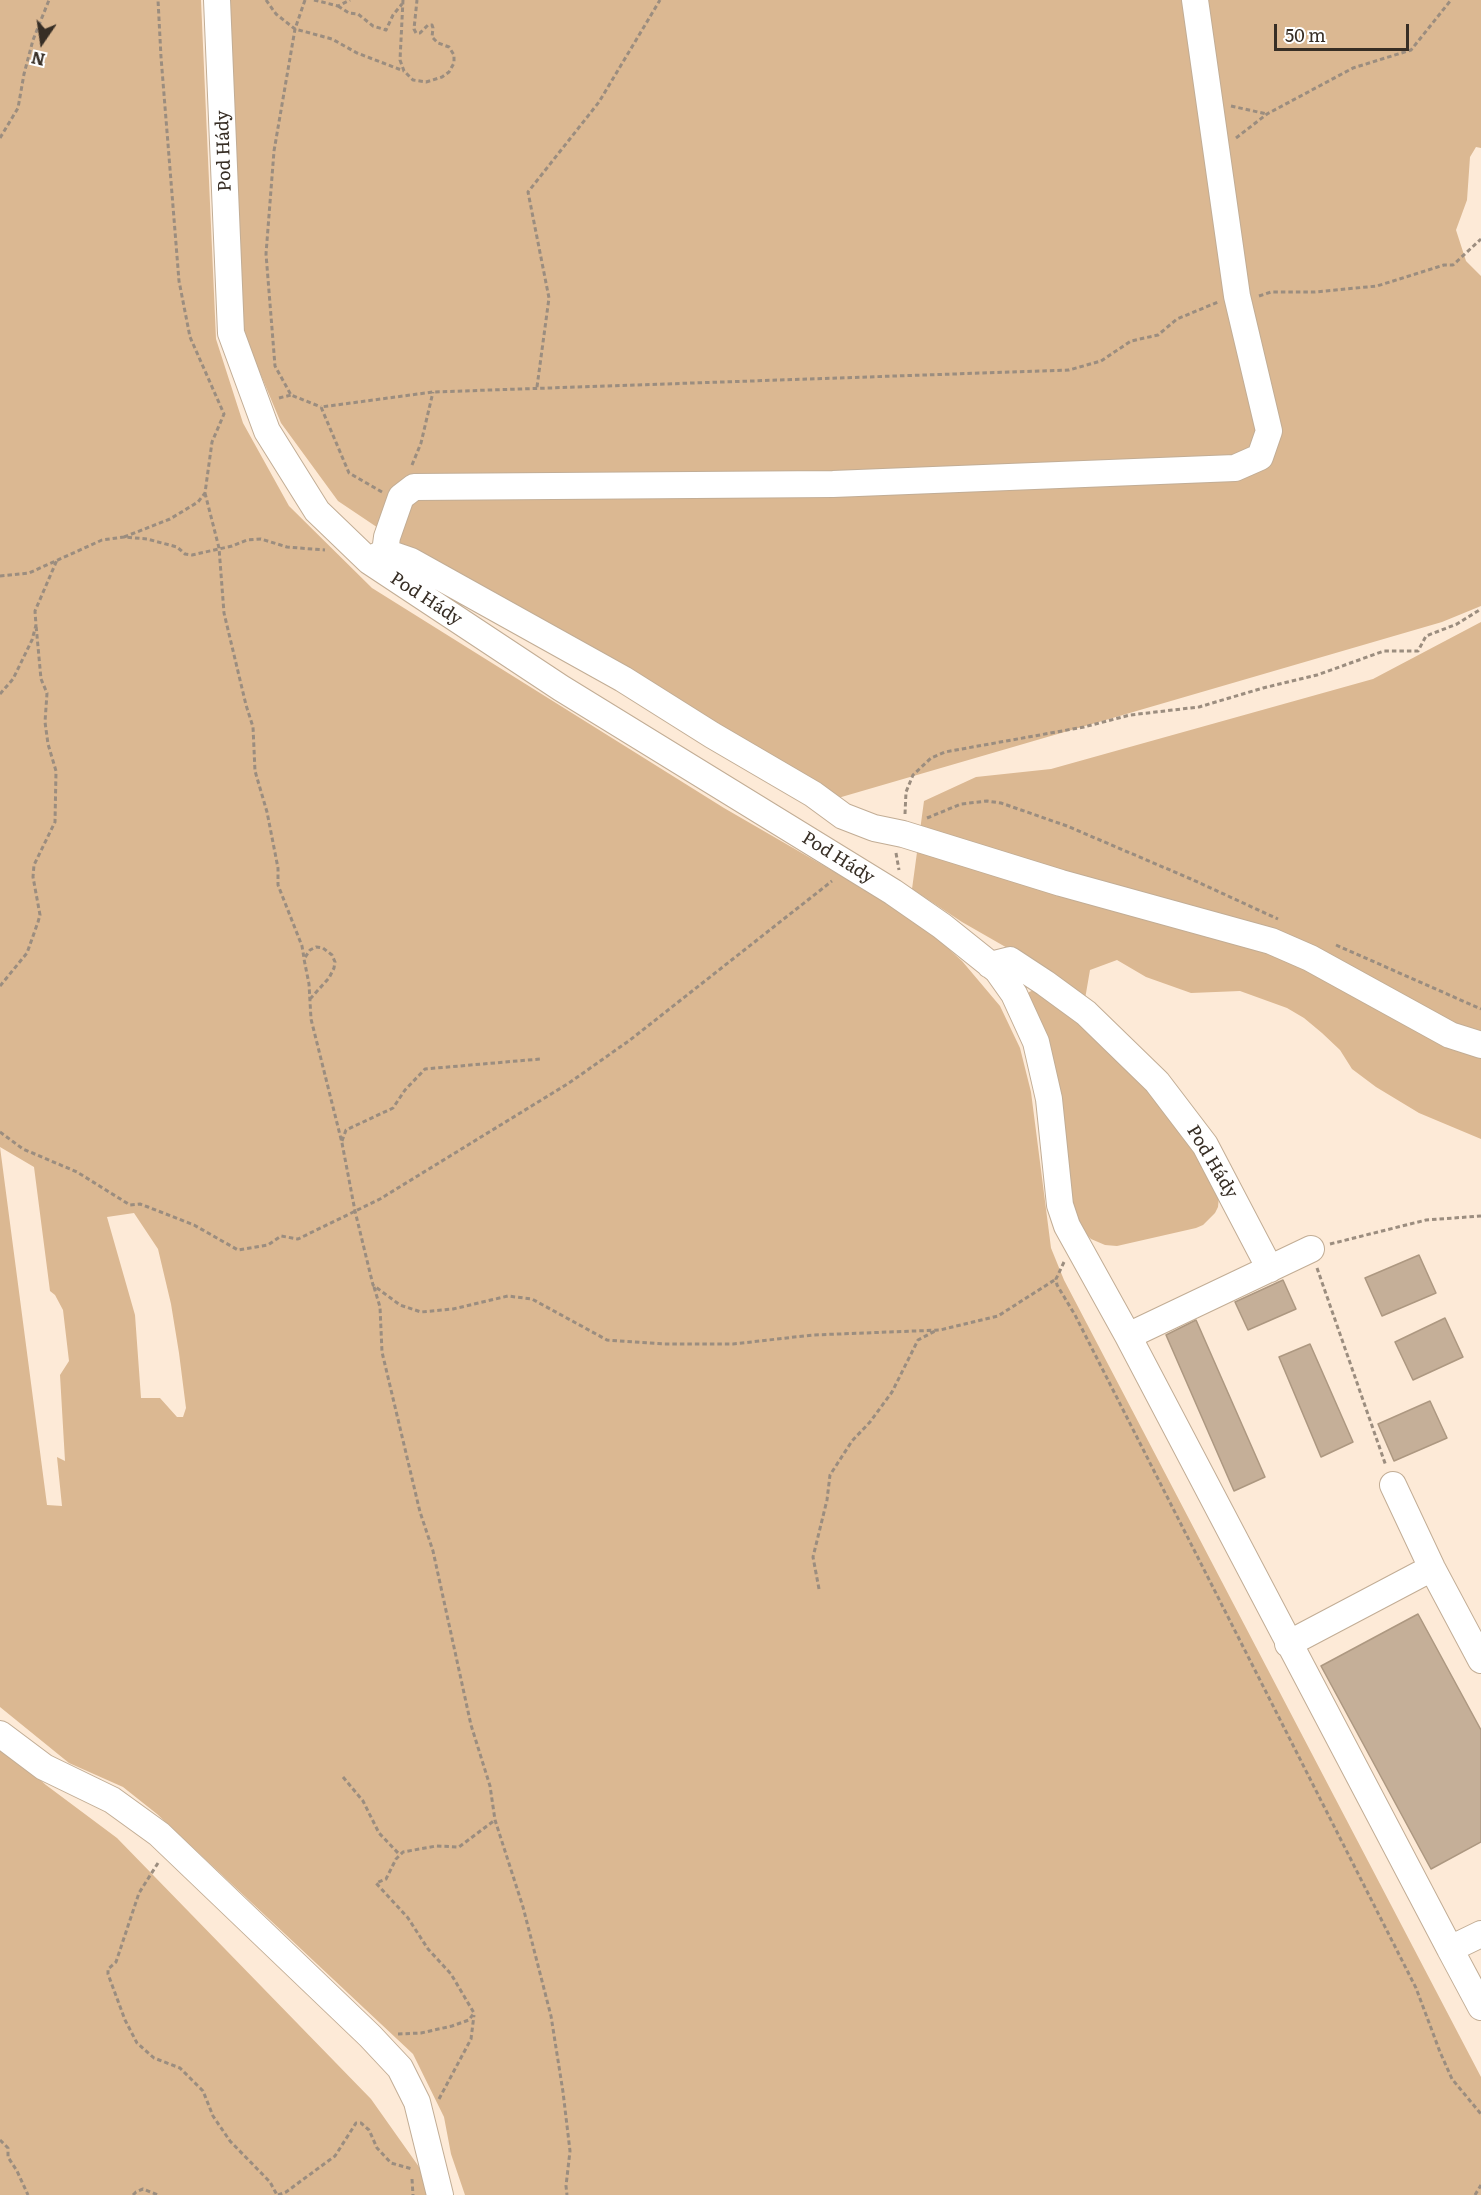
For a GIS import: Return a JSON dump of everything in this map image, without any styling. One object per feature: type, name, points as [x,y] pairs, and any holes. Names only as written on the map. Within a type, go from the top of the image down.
[{"type":"street","name":"Pod Hády","points":[[217,0],[231,333],[267,431],[317,511],[349,543],[377,557],[561,688],[893,892],[942,926],[997,970],[1014,994],[1036,1042],[1049,1099],[1062,1215],[1481,2007]]},
{"type":"street","points":[[1195,0],[1237,296],[1269,431],[1260,457],[1235,468],[833,484],[408,492],[377,557],[411,561],[623,680],[813,794],[843,816],[874,828],[904,831],[1061,883],[1271,942],[1310,958],[1450,1035],[1481,1045]]},
{"type":"street","name":"Pod Hády","points":[[990,965],[1010,960],[1045,983],[1086,1013],[1157,1082],[1205,1145],[1270,1269]]},
{"type":"street","points":[[1128,1336],[1311,1249]]},
{"type":"street","points":[[1392,1485],[1432,1568],[1481,1660]]},
{"type":"street","points":[[1288,1644],[1432,1568]]},
{"type":"street","points":[[0,1734],[44,1767],[112,1800],[141,1819],[370,2036],[400,2068],[417,2102],[440,2195]]},
{"type":"street","points":[[1450,1949],[1481,1934]]},
{"type":"path","points":[[0,138],[18,108],[33,40],[49,0]]},
{"type":"path","points":[[158,0],[179,281],[190,337],[224,414],[212,442],[205,493],[219,548],[224,613],[240,684],[253,727],[255,771],[267,812],[278,868],[278,885],[302,946],[311,1019],[342,1143],[355,1211],[380,1307],[382,1352],[420,1512],[433,1551],[471,1725],[490,1786],[495,1820],[523,1907],[551,2016],[564,2092],[570,2151],[567,2195]]},
{"type":"path","points":[[266,0],[276,14],[295,29],[332,39],[357,53],[404,71],[413,80],[426,81],[442,77],[450,72],[454,63],[454,55],[449,47],[438,43],[432,37],[432,26],[428,25],[420,33],[416,33],[414,29],[417,0]]},
{"type":"path","points":[[305,0],[295,29],[274,151],[266,254],[274,366],[291,395],[321,407],[433,392],[1069,370],[1101,361],[1131,341],[1158,335],[1177,319],[1230,296],[1252,299],[1271,292],[1316,292],[1377,286],[1444,265],[1453,265],[1481,238]]},
{"type":"path","points":[[314,0],[358,14],[373,26],[386,30],[393,15],[403,2]]},
{"type":"path","points":[[338,6],[350,0]]},
{"type":"path","points":[[537,387],[549,297],[528,192],[599,102],[660,0]]},
{"type":"path","points":[[1216,159],[1240,135],[1267,114],[1353,68],[1412,50],[1451,0]]},
{"type":"path","points":[[403,2],[400,60],[404,71]]},
{"type":"path","points":[[1208,98],[1217,105],[1233,106],[1267,114]]},
{"type":"path","points":[[321,407],[349,473],[382,492],[408,492],[412,466],[421,442],[433,392]]},
{"type":"path","points":[[124,537],[170,519],[198,502],[205,493]]},
{"type":"path","points":[[0,576],[28,573],[102,540],[124,537],[147,539],[177,547],[185,554],[192,555],[247,540],[261,539],[287,547],[333,551],[349,543]]},
{"type":"path","points":[[0,986],[27,953],[38,922],[40,915],[33,865],[55,822],[56,771],[48,744],[45,722],[47,693],[41,679],[35,610],[57,560]]},
{"type":"path","points":[[893,892],[899,870],[896,852],[904,831],[906,792],[913,775],[931,758],[945,752],[1084,727],[1140,713],[1199,707],[1317,675],[1384,651],[1418,651],[1426,636],[1457,624],[1481,609]]},
{"type":"path","points":[[0,694],[13,679],[32,640],[36,625]]},
{"type":"path","points":[[904,831],[961,804],[987,801],[1001,803],[1067,826],[1278,919]]},
{"type":"path","points":[[0,1132],[23,1149],[78,1172],[130,1205],[140,1204],[194,1225],[238,1250],[268,1245],[281,1236],[298,1239],[380,1199],[569,1083],[648,1026],[800,907],[837,877],[844,861]]},
{"type":"path","points":[[1332,944],[1481,1009]]},
{"type":"path","points":[[304,959],[310,950],[316,947],[323,948],[332,955],[334,962],[332,973],[310,999]]},
{"type":"path","points":[[342,1143],[346,1130],[393,1108],[405,1090],[425,1068],[540,1059]]},
{"type":"path","points":[[1392,1485],[1311,1249],[1426,1220],[1481,1216]]},
{"type":"path","points":[[1072,1234],[1056,1279],[1057,1285],[1075,1315],[1416,1988],[1452,2079],[1481,2114]]},
{"type":"path","points":[[373,1285],[400,1305],[422,1312],[453,1309],[508,1296],[532,1299],[607,1340],[664,1344],[733,1344],[813,1335],[940,1329],[998,1316],[1056,1279]]},
{"type":"path","points":[[819,1589],[813,1557],[827,1500],[830,1475],[852,1441],[870,1422],[892,1392],[918,1340],[940,1329]]},
{"type":"path","points":[[343,1777],[363,1801],[379,1833],[400,1855]]},
{"type":"path","points":[[438,2103],[447,2081],[471,2039],[475,2021],[474,2013],[451,1974],[428,1949],[408,1918],[376,1883],[386,1879],[403,1852],[436,1846],[459,1846],[495,1820]]},
{"type":"path","points":[[172,1846],[152,1870],[140,1893],[116,1962],[108,1969],[125,2020],[137,2043],[154,2058],[180,2068],[203,2091],[213,2116],[230,2141],[270,2182],[277,2195],[286,2192],[334,2156],[357,2122],[369,2130],[377,2148],[391,2163],[412,2169]]},
{"type":"path","points":[[370,2036],[421,2033],[441,2029],[469,2020],[474,2013]]},
{"type":"path","points":[[0,2140],[8,2148],[8,2157],[28,2195]]},
{"type":"path","points":[[1475,2195],[1481,2185]]},
{"type":"path","points":[[133,2195],[143,2189],[158,2195]]},
{"type":"shaded area","points":[[0,0],[201,0],[216,339],[243,423],[289,506],[372,588],[724,808],[916,919],[962,961],[1000,1006],[1020,1048],[1031,1092],[1051,1248],[1064,1280],[1481,2077],[1481,2195],[465,2195],[451,2154],[444,2117],[413,2054],[157,1814],[123,1787],[69,1763],[0,1707]],"holes":[[[0,1147],[34,1167],[50,1291],[55,1295],[63,1310],[69,1361],[60,1375],[65,1461],[57,1457],[62,1506],[47,1505]],[[134,1213],[158,1249],[171,1304],[179,1353],[186,1408],[183,1417],[177,1417],[160,1398],[141,1398],[135,1315],[107,1217]]]},
{"type":"shaded area","points":[[227,0],[1481,0],[1481,148],[1476,147],[1470,157],[1467,200],[1456,230],[1466,261],[1481,276],[1481,606],[1442,622],[838,798],[405,546],[338,501],[281,423],[242,330]]},
{"type":"shaded area","points":[[1481,622],[1481,1139],[1419,1113],[1376,1087],[1352,1069],[1340,1050],[1322,1033],[1287,1008],[1240,991],[1191,993],[1146,977],[1117,960],[1090,970],[1085,999],[1030,961],[962,922],[912,889],[924,801],[976,777],[1051,769],[1373,679]]},
{"type":"shaded area","points":[[1034,990],[1055,1001],[1124,1061],[1201,1154],[1219,1196],[1215,1213],[1203,1225],[1117,1246],[1105,1245],[1091,1239],[1076,1224],[1027,998],[1029,992]]},
{"type":"shaded area","points":[[0,1745],[46,1785],[117,1838],[371,2099],[429,2181],[432,2195],[0,2195]]},
{"type":"building","points":[[1419,1255],[1436,1293],[1382,1316],[1365,1278]]},
{"type":"building","points":[[1283,1280],[1296,1309],[1248,1330],[1235,1302]]},
{"type":"building","points":[[1445,1318],[1463,1357],[1413,1380],[1395,1342]]},
{"type":"building","points":[[1196,1320],[1265,1477],[1234,1491],[1166,1335]]},
{"type":"building","points":[[1310,1344],[1353,1442],[1321,1457],[1279,1357]]},
{"type":"building","points":[[1430,1401],[1447,1438],[1394,1461],[1378,1424]]},
{"type":"building","points":[[1418,1614],[1481,1730],[1481,1842],[1431,1869],[1321,1666]]}]
